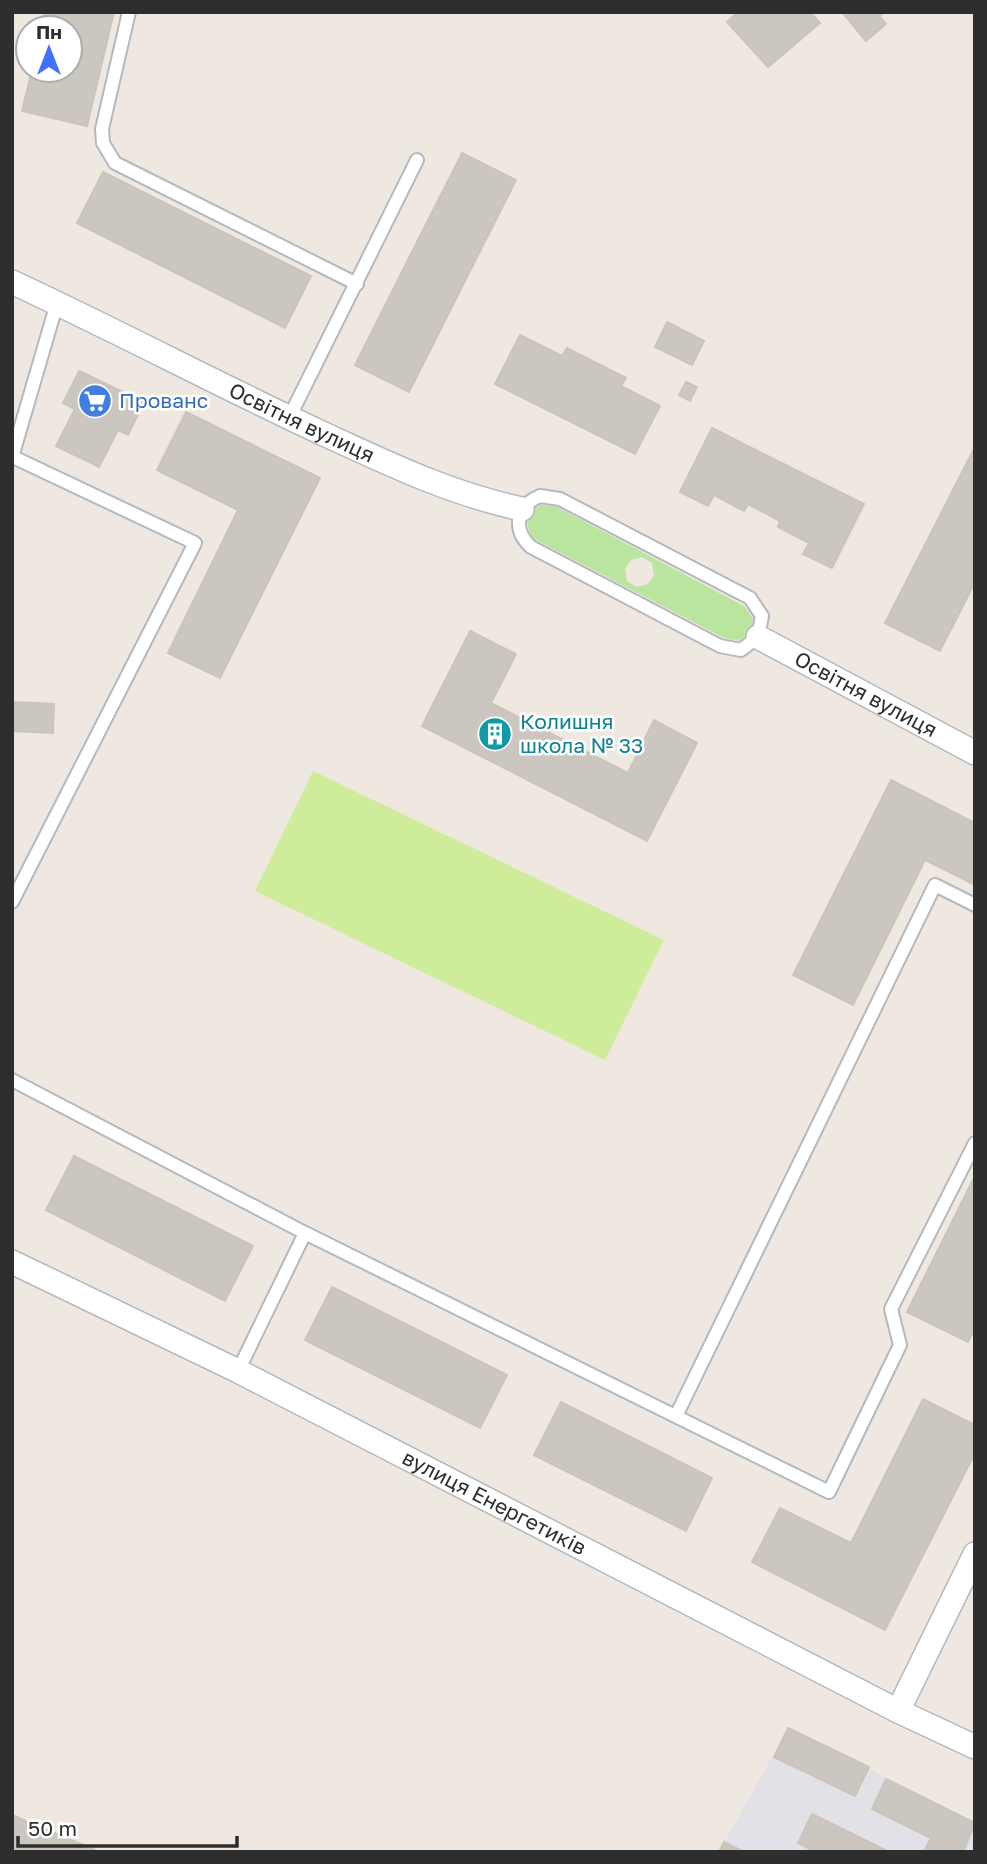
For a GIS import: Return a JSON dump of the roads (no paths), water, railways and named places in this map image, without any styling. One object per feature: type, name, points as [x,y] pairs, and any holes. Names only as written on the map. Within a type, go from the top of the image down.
[{"type":"street","name":"Освітня вулиця","points":[[12,282],[289,418],[432,484],[480,500],[522,509]]},
{"type":"street","name":"Освітня вулиця","points":[[758,637],[975,753]]},
{"type":"street","name":"вулиця Енергетиків","points":[[12,1262],[238,1371],[898,1711],[975,1747]]},
{"type":"street","points":[[898,1711],[975,1554]]},
{"type":"lane","points":[[129,12],[102,129],[103,143],[115,163],[356,284]]},
{"type":"lane","points":[[289,418],[417,160]]},
{"type":"lane","points":[[12,902],[195,543],[13,457],[58,303]]},
{"type":"lane","points":[[540,496],[560,499],[750,598],[762,616],[758,637],[741,650],[720,646],[531,547],[519,530],[522,509],[540,496]]},
{"type":"lane","points":[[676,1416],[935,885],[975,905]]},
{"type":"lane","points":[[12,1080],[305,1233],[829,1492],[900,1345],[891,1309],[975,1143]]},
{"type":"lane","points":[[238,1371],[305,1233]]},
{"type":"place","name":"Прованс","points":[[95,401]]},
{"type":"place","name":"Колишня школа № 33","points":[[495,734]]}]
